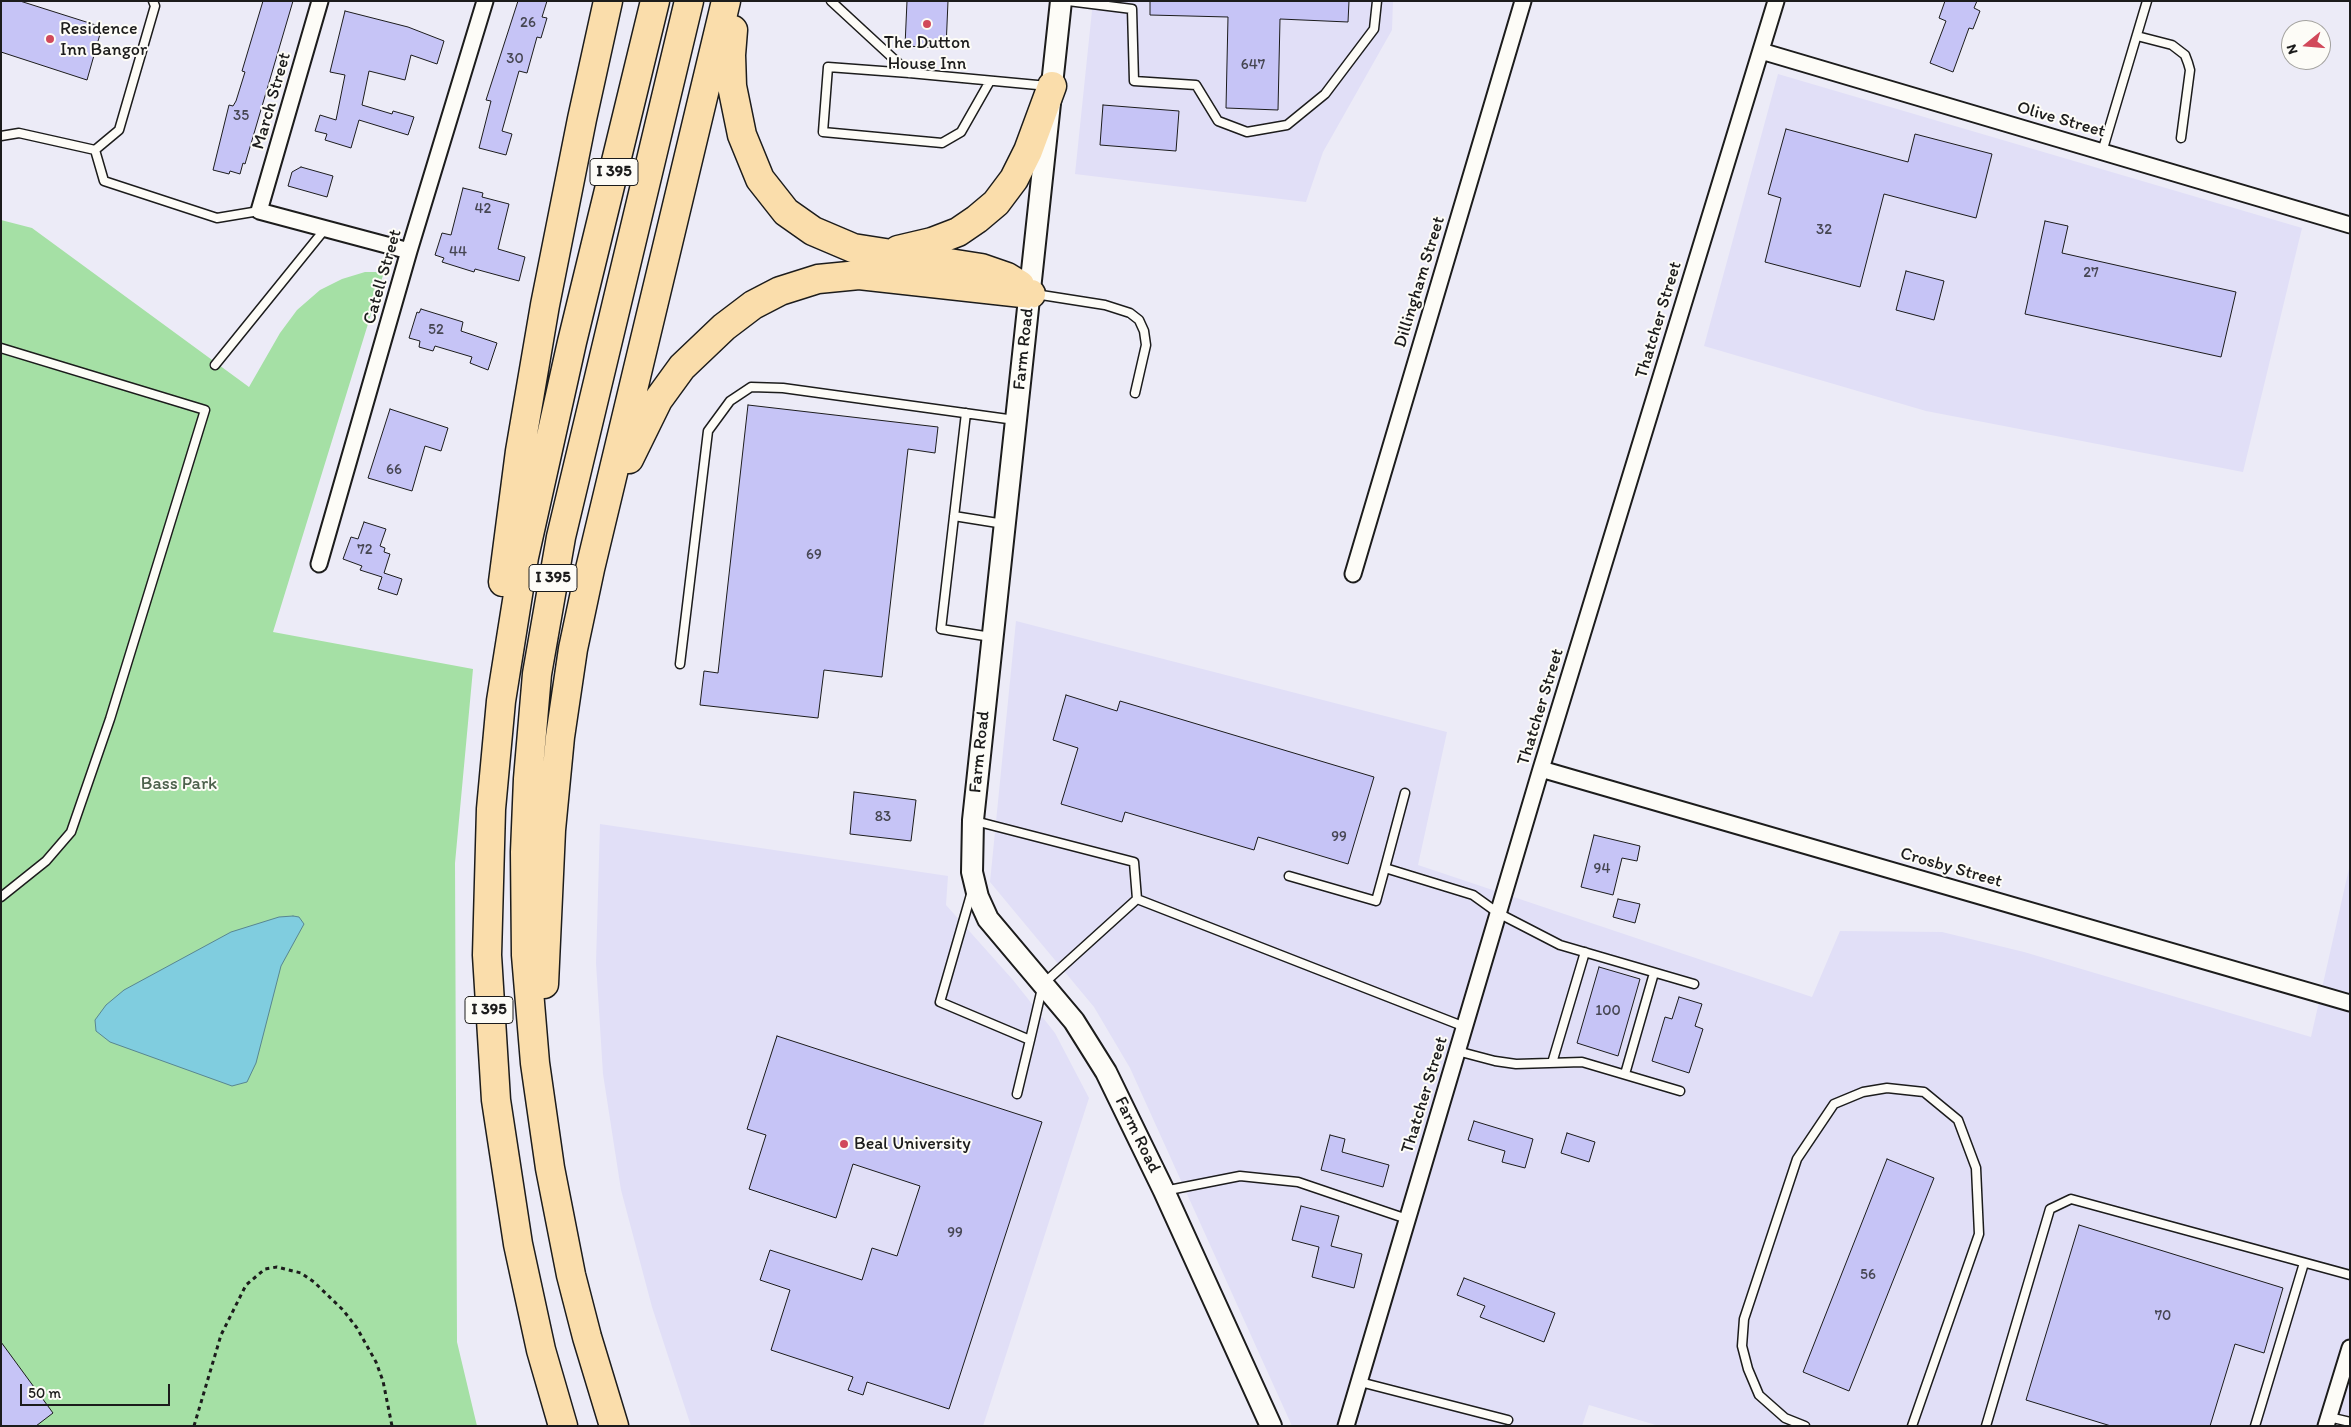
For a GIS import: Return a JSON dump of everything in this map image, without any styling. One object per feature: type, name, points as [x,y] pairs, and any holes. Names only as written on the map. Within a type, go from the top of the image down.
[{"type":"highway","points":[[489,846],[490,716],[512,507],[557,240],[608,1]]},
{"type":"highway","name":"I 395","points":[[562,1426],[541,1350],[527,1287],[511,1208],[500,1135],[488,991],[489,846],[498,719],[517,592],[568,360],[655,1]]},
{"type":"highway","name":"I 395","points":[[614,1426],[579,1308],[550,1168],[533,1046],[526,955],[526,816],[537,674],[554,571],[575,470],[689,1]]},
{"type":"highway","points":[[550,1168],[544,989],[551,830],[566,691],[590,569],[726,1]]},
{"type":"highway","points":[[737,1],[730,55],[733,94],[742,135],[760,178],[776,202],[806,226],[842,244],[866,250],[981,268],[1007,277],[1030,294]]},
{"type":"highway","points":[[866,250],[891,250],[932,242],[968,226],[987,212],[1021,166],[1036,134],[1052,86]]},
{"type":"highway","points":[[590,569],[626,464],[658,400],[670,381],[696,352],[724,327],[753,306],[799,284],[844,275],[874,276],[1030,294]]},
{"type":"street","name":"March Street","points":[[259,211],[320,1]]},
{"type":"street","name":"Catell Street","points":[[319,564],[409,252],[486,1]]},
{"type":"street","name":"Farm Road","points":[[1061,1],[973,820],[971,850],[974,885],[982,909],[988,919],[1074,1021],[1095,1053],[1164,1191],[1271,1426]]},
{"type":"street","name":"Dillingham Street","points":[[1353,574],[1523,1]]},
{"type":"street","name":"Thatcher Street","points":[[1346,1426],[1541,769],[1776,1]]},
{"type":"street","name":"Olive Street","points":[[1762,51],[2350,225]]},
{"type":"street","points":[[259,211],[409,252]]},
{"type":"street","name":"Crosby Street","points":[[1541,769],[2350,1003]]},
{"type":"street","points":[[2328,1421],[2350,1348]]},
{"type":"lane","points":[[96,150],[119,130],[154,6],[153,1]]},
{"type":"lane","points":[[831,1],[909,73]]},
{"type":"lane","points":[[1068,1],[1132,9],[1134,81],[1196,85],[1218,121],[1246,132],[1287,125],[1324,94],[1374,29],[1377,1]]},
{"type":"lane","points":[[2102,152],[2147,1]]},
{"type":"lane","points":[[2137,36],[2172,45],[2185,56],[2190,70],[2181,138]]},
{"type":"lane","points":[[990,81],[960,132],[942,143],[823,132],[828,67],[1052,86]]},
{"type":"lane","points":[[1,136],[19,133],[96,150]]},
{"type":"lane","points":[[96,150],[104,181],[217,218],[259,211]]},
{"type":"lane","points":[[215,365],[325,229]]},
{"type":"lane","points":[[1030,294],[1105,305],[1130,313],[1139,320],[1144,331],[1146,345],[1135,393]]},
{"type":"lane","points":[[1,348],[204,410],[110,719],[71,832],[46,861],[1,897]]},
{"type":"lane","points":[[680,664],[708,431],[730,401],[751,387],[783,388],[1016,420]]},
{"type":"lane","points":[[966,414],[941,629],[993,638]]},
{"type":"lane","points":[[954,516],[1005,524]]},
{"type":"lane","points":[[1289,876],[1376,901],[1404,793]]},
{"type":"lane","points":[[973,820],[1134,862],[1138,899]]},
{"type":"lane","points":[[1385,868],[1473,895],[1498,913],[1548,940],[1694,984]]},
{"type":"lane","points":[[974,885],[940,1002],[1030,1040]]},
{"type":"lane","points":[[1017,1094],[1043,984],[1138,899]]},
{"type":"lane","points":[[1138,899],[1465,1027]]},
{"type":"lane","points":[[1552,1063],[1585,952]]},
{"type":"lane","points":[[1625,1074],[1654,973]]},
{"type":"lane","points":[[1457,1051],[1495,1061],[1516,1064],[1582,1062],[1680,1091]]},
{"type":"lane","points":[[1804,1426],[1785,1418],[1759,1395],[1748,1369],[1742,1346],[1744,1319],[1797,1160],[1834,1104],[1863,1092],[1886,1088],[1924,1092],[1958,1120],[1976,1168],[1979,1234],[1912,1426]]},
{"type":"lane","points":[[1164,1191],[1240,1176],[1298,1182],[1407,1219]]},
{"type":"lane","points":[[1986,1426],[2050,1209],[2071,1199],[2350,1275]]},
{"type":"lane","points":[[2255,1426],[2304,1263]]},
{"type":"lane","points":[[1360,1382],[1508,1420]]},
{"type":"lane","points":[[2328,1421],[2350,1422]]},
{"type":"path","points":[[194,1426],[221,1335],[246,1285],[265,1269],[277,1267],[301,1273],[314,1282],[343,1310],[357,1328],[376,1362],[383,1381],[392,1426]]},
{"type":"shaded area","points":[[1093,1],[1393,1],[1392,30],[1323,152],[1306,202],[1075,174]]},
{"type":"shaded area","points":[[1778,74],[2302,228],[2243,472],[1926,411],[1704,346]]},
{"type":"shaded area","points":[[1016,621],[1447,732],[1418,865],[1812,997],[1840,931],[1942,932],[2024,952],[2311,1037],[2350,864],[2350,1426],[1659,1426],[1589,1405],[1582,1426],[1292,1426],[1130,1068],[1094,1007],[990,882]]},
{"type":"shaded area","name":"Beal University","points":[[600,824],[948,876],[946,905],[1013,980],[1055,1033],[1089,1098],[983,1426],[691,1426],[652,1307],[621,1190],[603,1074],[596,963]]},
{"type":"green space","name":"Bass Park","points":[[1,220],[32,228],[249,387],[280,333],[297,310],[320,290],[342,279],[365,272],[384,272],[273,632],[473,669],[455,863],[457,1342],[477,1426],[1,1426]]},
{"type":"water","points":[[279,917],[299,917],[304,924],[281,966],[256,1063],[247,1082],[232,1086],[110,1042],[96,1031],[95,1020],[106,1005],[124,990],[231,932]]},
{"type":"building","name":"Residence Inn Bangor","points":[[1,1],[20,1],[102,27],[87,80],[1,52]]},
{"type":"building","points":[[263,1],[293,1],[245,164],[243,163],[240,174],[230,171],[229,174],[213,170],[229,105],[233,106],[236,101],[245,72],[242,71]]},
{"type":"building","points":[[518,1],[547,1],[542,17],[547,18],[541,38],[537,37],[527,73],[519,71],[502,131],[512,134],[506,155],[479,148],[491,101],[486,100]]},
{"type":"building","name":"The Dutton House Inn","points":[[907,1],[948,1],[946,48],[905,46]]},
{"type":"building","points":[[1150,1],[1349,1],[1348,22],[1280,19],[1278,110],[1226,108],[1228,17],[1150,15]]},
{"type":"building","points":[[1945,1],[1977,1],[1974,8],[1980,11],[1973,29],[1969,28],[1953,72],[1930,63],[1946,21],[1939,18]]},
{"type":"building","points":[[345,11],[408,27],[444,41],[437,64],[411,55],[405,80],[369,71],[362,105],[392,114],[393,111],[414,117],[408,135],[359,120],[351,148],[325,140],[327,134],[315,131],[320,115],[336,120],[345,75],[330,72]]},
{"type":"building","points":[[1103,105],[1179,111],[1176,151],[1100,145]]},
{"type":"building","points":[[1786,129],[1908,162],[1915,134],[1992,154],[1976,218],[1884,194],[1860,287],[1765,262],[1781,198],[1768,194]]},
{"type":"building","points":[[301,167],[333,176],[327,197],[288,186],[292,172]]},
{"type":"building","points":[[463,188],[483,193],[482,197],[509,204],[498,249],[525,257],[519,281],[475,269],[474,272],[442,262],[444,258],[435,255],[442,233],[451,235]]},
{"type":"building","points":[[2045,221],[2068,226],[2062,253],[2236,292],[2221,357],[2025,314]]},
{"type":"building","points":[[1906,271],[1944,281],[1934,320],[1896,310]]},
{"type":"building","points":[[421,309],[463,322],[461,331],[497,343],[488,370],[470,363],[472,357],[435,346],[433,351],[419,347],[420,341],[409,338],[417,312],[419,313]]},
{"type":"building","points":[[748,405],[938,427],[935,453],[908,449],[882,677],[824,670],[818,718],[700,705],[704,671],[718,673]]},
{"type":"building","points":[[390,409],[448,428],[441,451],[425,446],[412,491],[368,478]]},
{"type":"building","points":[[364,522],[386,529],[380,546],[385,548],[384,552],[390,554],[384,573],[402,579],[397,595],[378,589],[382,577],[360,570],[362,566],[343,559],[351,537],[358,539]]},
{"type":"building","points":[[1066,695],[1117,711],[1120,701],[1374,777],[1348,864],[1258,837],[1254,850],[1125,812],[1122,822],[1061,804],[1078,748],[1053,740]]},
{"type":"building","points":[[854,792],[916,800],[911,841],[850,834]]},
{"type":"building","points":[[1594,835],[1640,846],[1637,861],[1622,858],[1613,895],[1581,887]]},
{"type":"building","points":[[1618,899],[1640,904],[1635,923],[1613,917]]},
{"type":"building","points":[[1599,967],[1640,979],[1618,1056],[1577,1043]]},
{"type":"building","points":[[1679,997],[1702,1004],[1695,1026],[1703,1029],[1689,1073],[1652,1061],[1665,1017],[1672,1019]]},
{"type":"building","name":"Beal University","points":[[777,1036],[1042,1122],[949,1409],[867,1382],[863,1395],[848,1390],[853,1377],[771,1350],[790,1290],[760,1280],[770,1250],[862,1280],[872,1248],[897,1256],[920,1186],[853,1164],[836,1218],[749,1189],[766,1135],[747,1129]]},
{"type":"building","points":[[1474,1121],[1533,1139],[1525,1168],[1502,1162],[1505,1151],[1468,1140]]},
{"type":"building","points":[[1567,1133],[1595,1142],[1589,1162],[1561,1153]]},
{"type":"building","points":[[1330,1135],[1345,1139],[1342,1152],[1389,1165],[1383,1187],[1321,1170]]},
{"type":"building","points":[[1887,1159],[1934,1178],[1849,1391],[1803,1372]]},
{"type":"building","points":[[1301,1206],[1339,1216],[1331,1246],[1362,1254],[1354,1288],[1312,1277],[1319,1247],[1292,1240]]},
{"type":"building","points":[[2079,1225],[2283,1288],[2264,1353],[2235,1344],[2210,1426],[2111,1426],[2026,1400]]},
{"type":"building","points":[[1464,1278],[1555,1313],[1544,1342],[1480,1317],[1485,1306],[1457,1295]]},
{"type":"building","points":[[1,1342],[53,1413],[36,1426],[1,1426]]},
{"type":"place","name":"The Dutton House Inn","points":[[927,24]]},
{"type":"place","name":"Residence Inn Bangor","points":[[50,39]]},
{"type":"place","name":"Beal University","points":[[844,1144]]}]
